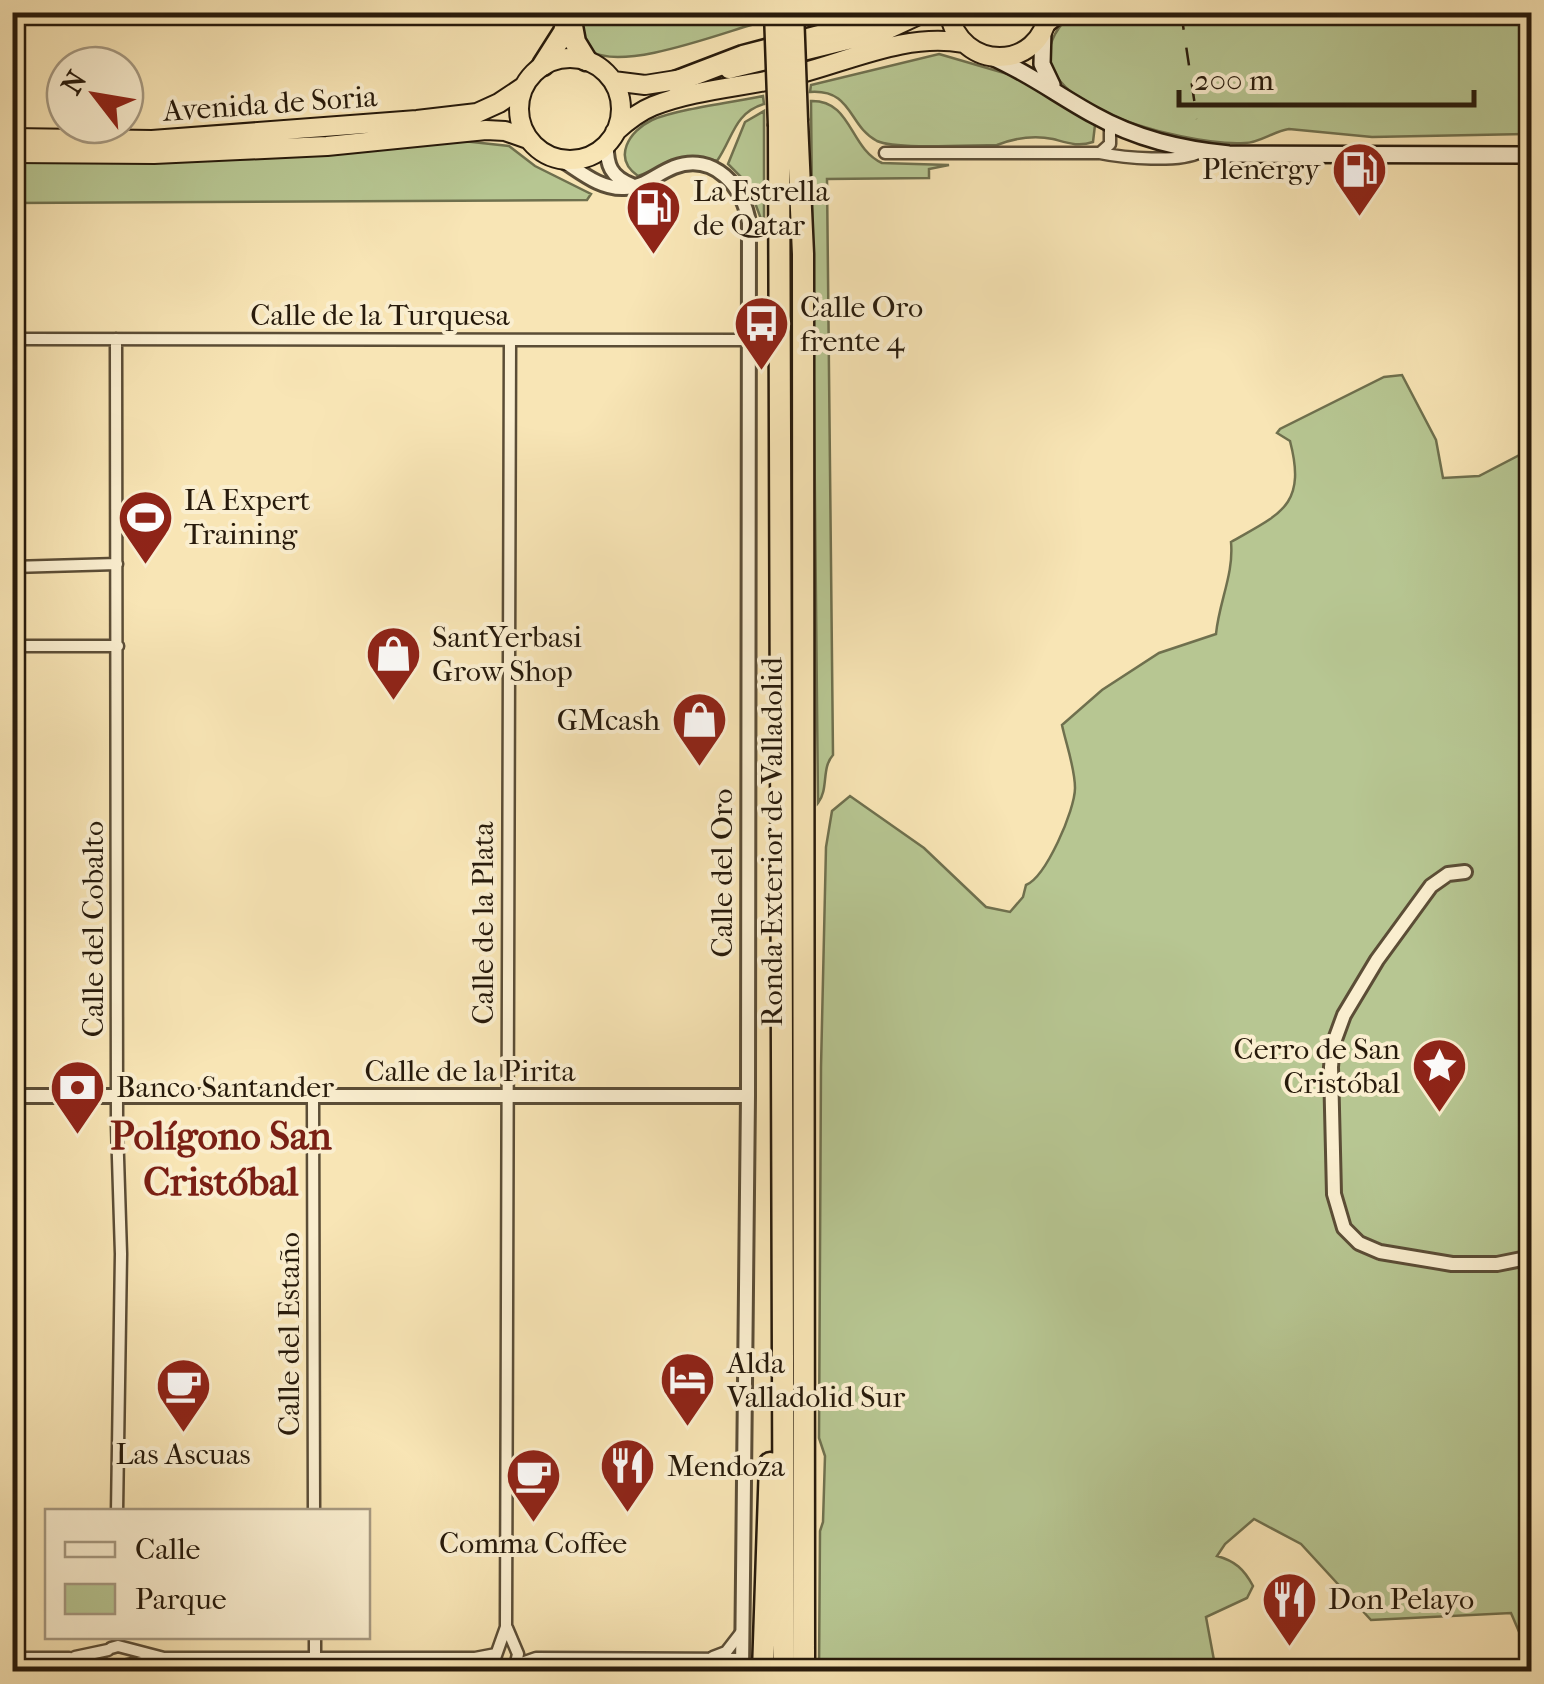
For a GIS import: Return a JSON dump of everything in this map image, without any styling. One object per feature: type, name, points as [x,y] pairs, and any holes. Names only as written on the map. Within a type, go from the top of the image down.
[{"type":"highway","points":[[569,12],[575,42],[586,60]]},
{"type":"highway","points":[[569,12],[564,32],[544,65],[524,86],[519,117],[528,139],[546,155],[560,160],[583,159],[644,110],[674,98],[791,76],[900,46],[941,39],[963,43]]},
{"type":"highway","name":"Ronda Exterior de Valladolid","points":[[775,12],[804,254],[792,839],[805,1672]]},
{"type":"highway","name":"Ronda Exterior de Valladolid","points":[[788,124],[793,12]]},
{"type":"highway","points":[[674,82],[743,56],[861,25],[890,12]]},
{"type":"highway","points":[[613,80],[634,86],[674,82],[884,31],[925,12]]},
{"type":"highway","points":[[949,12],[952,27],[963,43],[974,51],[1004,58],[1024,50],[1049,19]]},
{"type":"highway","points":[[544,65],[566,58],[586,60],[606,71],[621,106],[611,138]]},
{"type":"highway","name":"Avenida de Soria","points":[[12,138],[152,140],[417,120],[477,113],[524,86]]},
{"type":"highway","name":"Avenida de Soria","points":[[12,153],[154,154],[327,146],[486,130],[505,131],[528,139]]},
{"type":"highway","name":"Ronda Exterior de Valladolid","points":[[784,1672],[783,1336],[792,839]]},
{"type":"highway","points":[[763,1672],[774,1383],[783,1336]]},
{"type":"main road","points":[[1049,19],[1042,64],[1054,88]]},
{"type":"main road","points":[[992,57],[1054,88],[1110,123],[1167,145],[1229,154],[1532,155]]},
{"type":"street","points":[[1100,154],[1110,144],[1110,123]]},
{"type":"street","points":[[611,138],[607,158],[613,174],[639,185]]},
{"type":"street","points":[[884,153],[1179,157],[1201,151]]},
{"type":"street","points":[[560,160],[611,187],[639,185]]},
{"type":"street","name":"Calle del Oro","points":[[639,185],[672,168],[694,164],[717,170],[738,188],[749,224],[748,1096],[742,1665]]},
{"type":"street","name":"Calle de la Turquesa","points":[[12,339],[747,340]]},
{"type":"street","name":"Calle del Cobalto","points":[[116,340],[117,1096],[121,1254],[118,1509]]},
{"type":"street","name":"Calle de la Plata","points":[[506,1661],[510,340]]},
{"type":"street","points":[[12,567],[117,564]]},
{"type":"street","points":[[12,646],[118,646]]},
{"type":"street","points":[[1465,872],[1448,874],[1431,886],[1369,972],[1344,1015],[1330,1067],[1334,1194],[1344,1228],[1360,1243],[1380,1252],[1452,1264],[1498,1264],[1532,1257]]},
{"type":"street","name":"Calle de la Pirita","points":[[12,1096],[748,1096]]},
{"type":"street","name":"Calle del Estaño","points":[[312,1096],[314,1509]]},
{"type":"street","points":[[707,1659],[726,1652],[743,1630]]},
{"type":"street","points":[[315,1639],[315,1659]]},
{"type":"street","points":[[69,1658],[116,1645],[164,1658]]},
{"type":"street","points":[[108,1668],[104,1657],[116,1645]]},
{"type":"street","points":[[116,1645],[129,1657],[125,1668]]},
{"type":"street","points":[[12,1658],[69,1658],[117,1671],[164,1658],[707,1659],[742,1665]]},
{"type":"street","points":[[707,1659],[732,1672]]},
{"type":"green space","points":[[580,13],[761,13],[761,22],[626,57],[591,51],[582,32]]},
{"type":"green space","points":[[1072,13],[1531,13],[1531,134],[1372,137],[1289,129],[1245,143],[1217,142],[1141,126],[1072,93],[1053,70],[1051,43]]},
{"type":"green space","points":[[939,54],[1018,77],[1095,125],[1093,142],[1078,144],[1032,137],[997,145],[887,144],[860,127],[835,96],[810,92],[811,85]]},
{"type":"green space","points":[[763,96],[764,104],[740,120],[717,161],[684,158],[638,176],[630,169],[627,145],[636,131],[652,120]]},
{"type":"green space","points":[[811,101],[835,108],[863,147],[882,163],[949,165],[929,169],[929,178],[827,179],[833,755],[818,803]]},
{"type":"green space","points":[[764,111],[764,227],[748,184],[728,164],[745,122]]},
{"type":"green space","points":[[463,141],[509,146],[535,166],[591,194],[587,200],[13,203],[12,162],[252,159]]},
{"type":"green space","points":[[1402,375],[1436,440],[1443,478],[1479,476],[1531,449],[1531,1639],[1523,1641],[1511,1613],[1371,1620],[1301,1544],[1254,1519],[1217,1556],[1238,1566],[1253,1586],[1247,1598],[1206,1617],[1216,1671],[819,1671],[825,1456],[819,1438],[821,1067],[826,847],[832,811],[850,796],[924,848],[986,907],[1010,912],[1050,857],[1074,798],[1075,780],[1062,725],[1102,690],[1159,653],[1216,634],[1231,542],[1276,515],[1292,494],[1295,480],[1290,441],[1277,433],[1280,429],[1384,377]]},
{"type":"railway","points":[[1181,12],[1197,119]]},
{"type":"place","name":"Plenergy","points":[[1359,218]]},
{"type":"place","name":"La Estrella de Qatar","points":[[654,257]]},
{"type":"place","name":"Calle Oro frente 4","points":[[761,373]]},
{"type":"place","name":"IA Expert Training","points":[[145,566]]},
{"type":"place","name":"SantYerbasi Grow Shop","points":[[393,703]]},
{"type":"place","name":"GMcash","points":[[699,769]]},
{"type":"place","name":"Cerro de San Cristóbal","points":[[1439,1115]]},
{"type":"place","name":"Banco Santander","points":[[77,1136]]},
{"type":"place","name":"Alda Valladolid Sur","points":[[688,1429]]},
{"type":"place","name":"Las Ascuas","points":[[183,1435]]},
{"type":"place","name":"Mendoza","points":[[628,1515]]},
{"type":"place","name":"Comma Coffee","points":[[533,1524]]},
{"type":"place","name":"Don Pelayo","points":[[1289,1648]]},
{"type":"district","name":"Polígono San Cristóbal","points":[[221,1159]]}]
